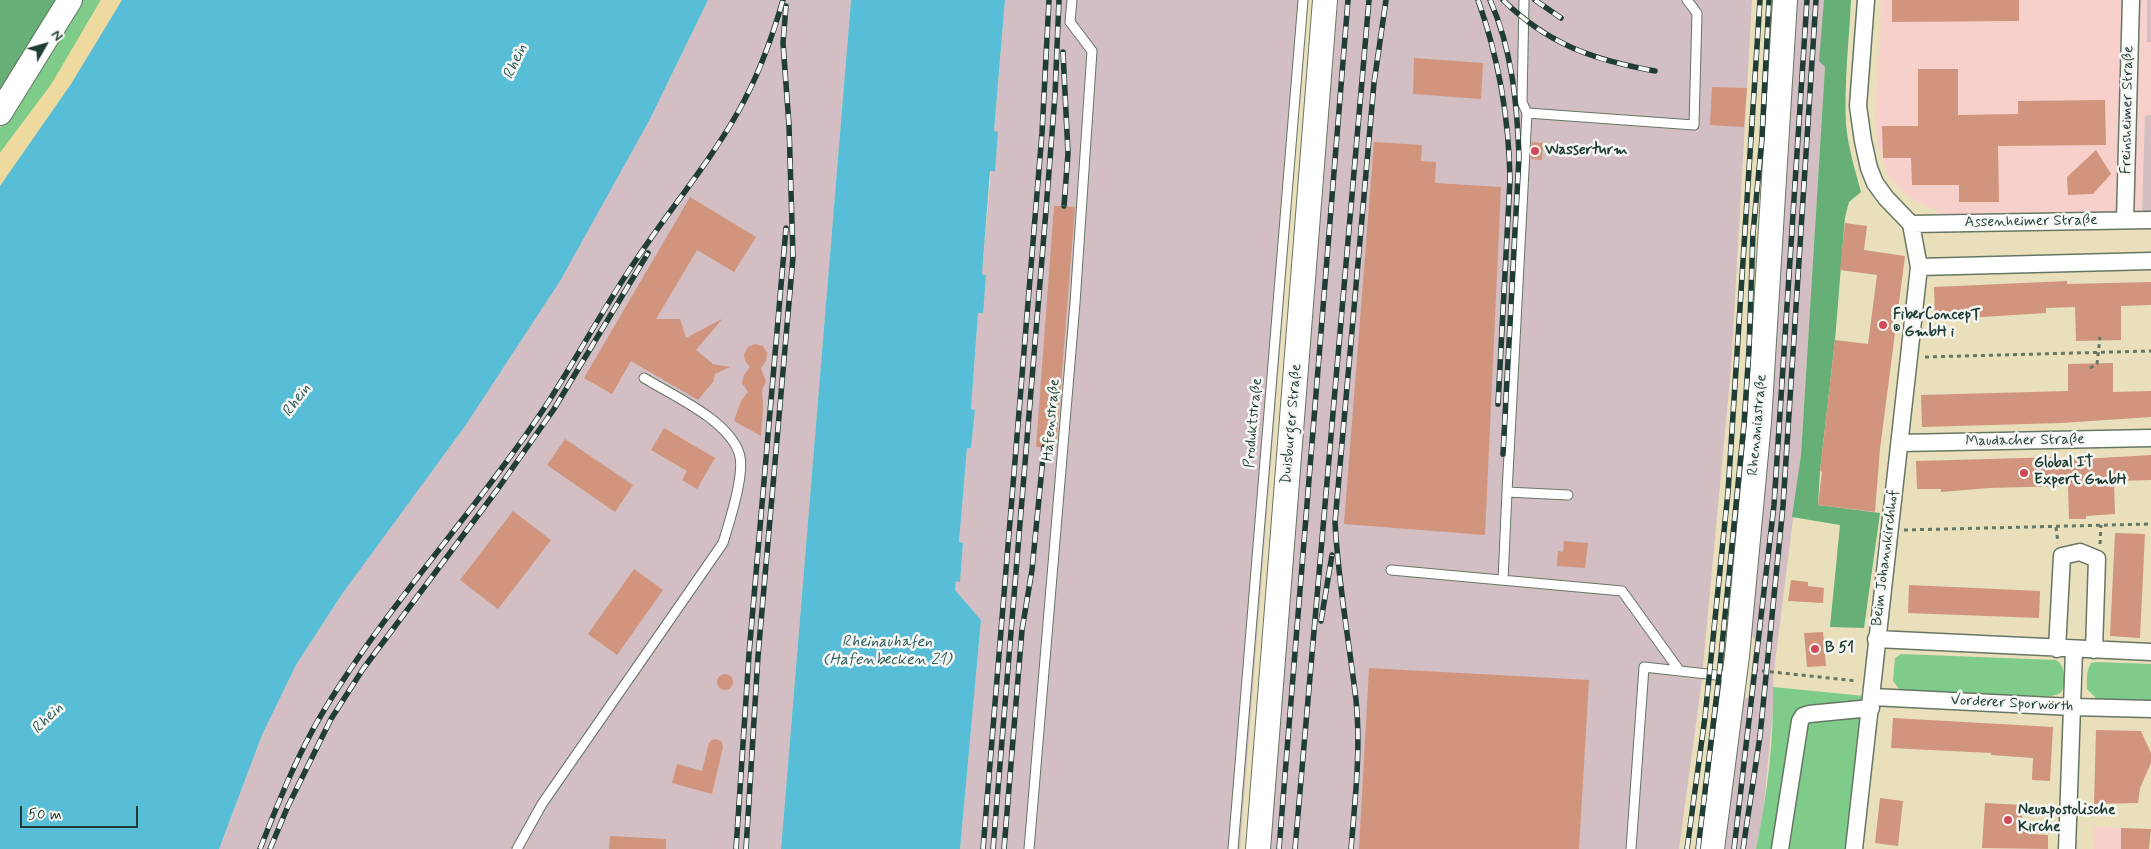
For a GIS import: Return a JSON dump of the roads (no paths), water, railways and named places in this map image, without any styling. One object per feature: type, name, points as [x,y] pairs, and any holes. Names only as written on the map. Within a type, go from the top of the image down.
[{"type":"street","points":[[0,113],[70,0]]},
{"type":"street","name":"Duisburger Straße","points":[[1258,849],[1325,0]]},
{"type":"street","name":"Rhenaniastraße","points":[[1712,849],[1741,674],[1760,413],[1785,0]]},
{"type":"street","points":[[1866,0],[1858,106],[1863,141],[1869,168],[1875,183],[1886,198],[1911,224]]},
{"type":"street","name":"Freinsheimer Straße","points":[[2125,220],[2131,0]]},
{"type":"street","name":"Assenheimer Straße","points":[[1911,224],[2151,220]]},
{"type":"street","name":"Beim Johannkirchhof","points":[[1854,849],[1919,266],[1911,224]]},
{"type":"street","points":[[1919,266],[2151,261]]},
{"type":"street","name":"Maudacher Straße","points":[[1900,443],[2151,438]]},
{"type":"street","points":[[2057,649],[2062,556],[2080,552],[2097,559],[2094,650]]},
{"type":"street","points":[[1876,639],[2074,650],[2151,652]]},
{"type":"street","points":[[2067,849],[2074,650]]},
{"type":"street","name":"Vorderer Sporwörth","points":[[1780,849],[1800,721],[1803,716],[1872,696],[2073,707],[2151,709]]},
{"type":"lane","name":"Hafenstraße","points":[[1029,849],[1074,313],[1092,51],[1070,22],[1072,0]]},
{"type":"lane","name":"Produktstraße","points":[[1232,849],[1303,0]]},
{"type":"lane","points":[[1502,580],[1527,114],[1522,102],[1524,0]]},
{"type":"lane","points":[[1527,114],[1694,126],[1697,13],[1687,0]]},
{"type":"lane","points":[[517,849],[542,804],[723,543],[726,532],[739,477],[740,454],[727,433],[705,415],[644,378]]},
{"type":"lane","points":[[1507,492],[1568,495]]},
{"type":"lane","points":[[1391,570],[1622,591],[1679,670]]},
{"type":"lane","points":[[1631,849],[1644,667],[1741,674]]},
{"type":"water","name":"Rhein","points":[[122,0],[708,0],[650,119],[560,281],[465,426],[342,594],[296,665],[262,735],[219,849],[0,849],[0,186],[71,84]]},
{"type":"water","name":"Rheinauhafen (Hafenbecken 21)","points":[[851,0],[1005,0],[994,131],[998,132],[995,171],[990,171],[982,274],[986,275],[983,313],[978,313],[971,409],[975,410],[971,448],[967,448],[959,542],[963,543],[960,582],[956,581],[955,590],[981,620],[960,849],[781,849]]},
{"type":"railway","points":[[260,849],[296,762],[323,712],[348,672],[375,633],[518,446],[545,407],[626,275],[727,131],[758,71],[783,0]]},
{"type":"railway","points":[[983,849],[1042,133],[1049,0]]},
{"type":"railway","points":[[993,849],[1055,95],[1059,0]]},
{"type":"railway","points":[[1279,849],[1348,0]]},
{"type":"railway","points":[[1295,849],[1369,0]]},
{"type":"railway","points":[[1351,849],[1358,737],[1356,700],[1335,522],[1374,83],[1386,0]]},
{"type":"railway","points":[[1478,0],[1492,44],[1502,89],[1508,134],[1510,180],[1498,404]]},
{"type":"railway","points":[[1490,0],[1504,38],[1512,77],[1519,157],[1503,454]]},
{"type":"railway","points":[[1503,0],[1538,29],[1573,48],[1612,62],[1655,71]]},
{"type":"railway","points":[[1535,0],[1561,18]]},
{"type":"railway","points":[[1687,849],[1705,717],[1728,492],[1760,0]]},
{"type":"railway","points":[[1698,849],[1719,676],[1744,424],[1749,350],[1753,233],[1762,138],[1769,0]]},
{"type":"railway","points":[[1734,849],[1774,505],[1807,0]]},
{"type":"railway","points":[[1743,849],[1760,736],[1783,506],[1816,0]]},
{"type":"railway","points":[[746,849],[758,656],[793,257],[789,125],[783,43],[786,6]]},
{"type":"railway","points":[[1063,52],[1068,153],[1064,206]]},
{"type":"railway","points":[[736,849],[749,654],[786,228]]},
{"type":"railway","points":[[270,849],[288,806],[331,719],[363,669],[497,490],[554,409],[648,253]]},
{"type":"railway","points":[[1004,849],[1022,630],[1032,570],[1044,447]]},
{"type":"railway","points":[[1321,621],[1332,555]]},
{"type":"place","name":"Wasserturm","points":[[1535,151]]},
{"type":"place","name":"FiberConcepT ® GmbH i","points":[[1883,325]]},
{"type":"place","name":"Global IT Expert GmbH","points":[[2024,473]]},
{"type":"place","name":"B 51","points":[[1815,649]]},
{"type":"place","name":"Neuapostolische Kirche","points":[[2008,820]]}]
